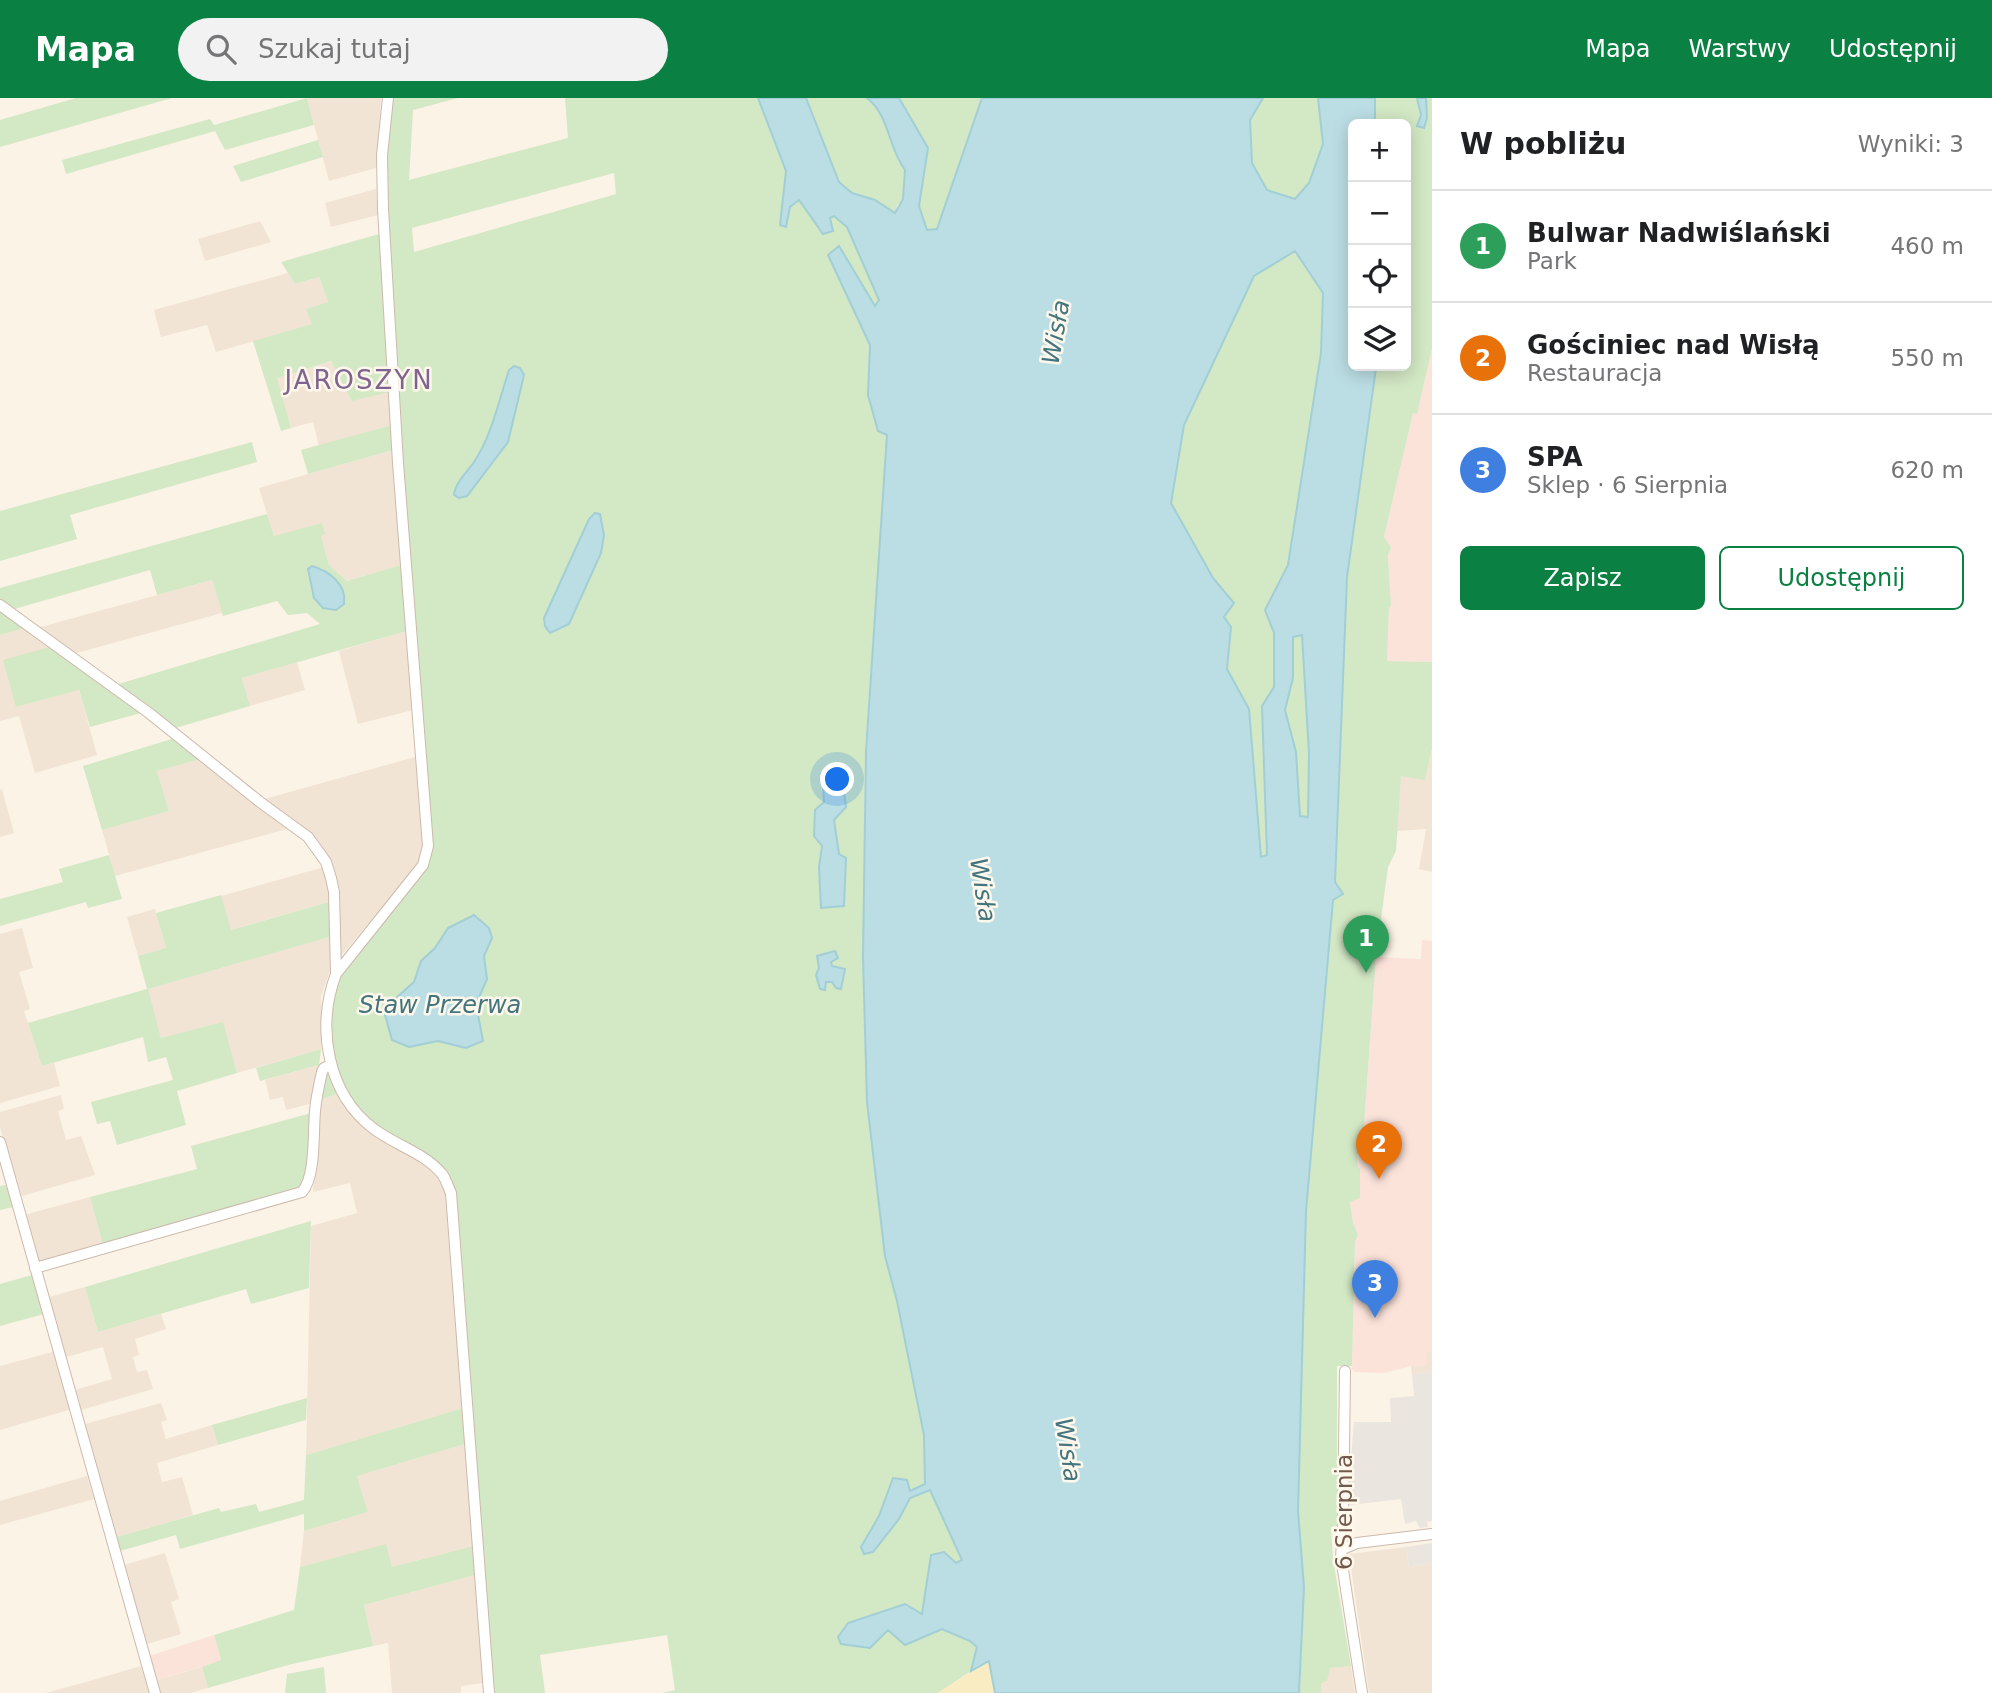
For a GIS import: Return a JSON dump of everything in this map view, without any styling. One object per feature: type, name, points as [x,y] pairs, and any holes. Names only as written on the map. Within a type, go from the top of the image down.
[{"type":"street","points":[[388,98],[382,155],[383,209],[398,463],[428,846],[423,865],[336,974],[329,993],[327,1043],[331,1065],[346,1100],[360,1118],[377,1132],[428,1161],[443,1174],[451,1193],[489,1693]]},
{"type":"street","points":[[0,605],[149,713],[308,837],[326,862],[334,892],[336,974]]},
{"type":"street","points":[[35,1268],[302,1192],[310,1176],[315,1108],[322,1072],[331,1065]]},
{"type":"street","points":[[0,1142],[155,1693]]},
{"type":"street","name":"6 Sierpnia","points":[[1345,1371],[1341,1558],[1362,1693]]},
{"type":"street","points":[[1343,1549],[1357,1543],[1432,1534]]},
{"type":"shaded area","points":[[307,98],[381,98],[376,168],[329,181]]},
{"type":"shaded area","points":[[376,189],[378,215],[331,227],[325,203]]},
{"type":"shaded area","points":[[260,221],[271,242],[205,261],[198,239]]},
{"type":"shaded area","points":[[288,273],[295,284],[319,277],[328,302],[313,324],[216,352],[207,325],[161,337],[154,310]]},
{"type":"shaded area","points":[[1432,349],[1432,662],[1387,661],[1391,606],[1388,554],[1391,547],[1384,537],[1413,413],[1417,413]]},
{"type":"shaded area","points":[[332,361],[390,392],[392,425],[319,446],[313,422],[291,428],[276,378]]},
{"type":"shaded area","points":[[393,450],[401,565],[347,581],[329,565],[321,536],[274,536],[259,488]]},
{"type":"shaded area","points":[[212,580],[222,613],[73,654],[37,628]]},
{"type":"shaded area","points":[[25,628],[53,646],[16,707],[79,690],[97,755],[35,773],[19,716],[0,721],[0,635]]},
{"type":"shaded area","points":[[407,631],[413,710],[358,724],[339,651]]},
{"type":"shaded area","points":[[297,662],[305,690],[250,706],[242,678]]},
{"type":"shaded area","points":[[1432,749],[1432,872],[1419,869],[1426,829],[1396,831],[1401,775],[1425,780]]},
{"type":"shaded area","points":[[415,757],[423,849],[415,869],[339,958],[338,892],[334,872],[322,850],[261,800]]},
{"type":"shaded area","points":[[201,759],[291,828],[115,876],[102,830],[169,811],[157,771]]},
{"type":"shaded area","points":[[2,789],[14,833],[0,837],[0,790]]},
{"type":"shaded area","points":[[324,867],[332,901],[230,930],[221,896]]},
{"type":"shaded area","points":[[155,909],[166,948],[138,956],[127,917]]},
{"type":"shaded area","points":[[22,928],[33,968],[19,972],[30,1009],[24,1011],[42,1066],[54,1063],[60,1086],[0,1103],[0,934]]},
{"type":"shaded area","points":[[333,936],[332,965],[321,997],[321,1049],[237,1073],[222,1023],[161,1038],[147,989]]},
{"type":"shaded area","points":[[1422,940],[1432,941],[1432,1351],[1426,1352],[1427,1365],[1384,1373],[1355,1372],[1352,1370],[1355,1242],[1358,1235],[1353,1223],[1350,1201],[1358,1168],[1357,1154],[1362,1153],[1376,957],[1421,959]]},
{"type":"shaded area","points":[[319,1065],[313,1103],[286,1110],[283,1097],[270,1100],[265,1080]]},
{"type":"shaded area","points":[[337,1094],[352,1114],[371,1132],[423,1163],[444,1183],[448,1198],[463,1408],[306,1455],[311,1226],[357,1213],[350,1183],[313,1192],[320,1100]]},
{"type":"shaded area","points":[[61,1095],[64,1109],[58,1111],[66,1140],[81,1136],[95,1175],[22,1196],[0,1127],[0,1112]]},
{"type":"shaded area","points":[[90,1197],[103,1245],[38,1263],[24,1215]]},
{"type":"shaded area","points":[[85,1287],[98,1332],[161,1314],[166,1329],[135,1339],[139,1355],[133,1357],[137,1372],[147,1370],[153,1389],[81,1410],[75,1390],[112,1379],[103,1347],[66,1357],[49,1297]]},
{"type":"shaded area","points":[[56,1351],[72,1409],[0,1430],[0,1366]]},
{"type":"shaded area","points":[[1432,1351],[1432,1371],[1412,1374],[1411,1366],[1426,1365],[1426,1352]]},
{"type":"shaded area","points":[[1432,1371],[1432,1521],[1427,1522],[1428,1527],[1420,1528],[1416,1521],[1405,1524],[1401,1499],[1350,1505],[1350,1468],[1354,1422],[1391,1422],[1390,1398],[1414,1396],[1412,1374]]},
{"type":"shaded area","points":[[161,1403],[167,1420],[161,1422],[166,1439],[212,1425],[218,1445],[157,1463],[162,1482],[182,1477],[193,1515],[116,1537],[85,1424]]},
{"type":"shaded area","points":[[465,1444],[473,1546],[392,1567],[385,1545],[300,1567],[304,1531],[368,1512],[357,1476]]},
{"type":"shaded area","points":[[87,1476],[94,1499],[0,1525],[0,1501]]},
{"type":"shaded area","points":[[1432,1543],[1432,1563],[1409,1567],[1406,1547]]},
{"type":"shaded area","points":[[1406,1547],[1409,1567],[1432,1563],[1432,1693],[1369,1693],[1349,1554]]},
{"type":"shaded area","points":[[165,1553],[179,1599],[171,1602],[181,1634],[147,1644],[124,1565]]},
{"type":"shaded area","points":[[475,1575],[483,1683],[461,1686],[461,1693],[392,1693],[388,1643],[373,1646],[364,1605]]},
{"type":"shaded area","points":[[214,1635],[221,1661],[157,1680],[149,1656]]},
{"type":"shaded area","points":[[141,1666],[149,1693],[45,1693],[86,1682]]},
{"type":"shaded area","points":[[1351,1666],[1355,1693],[1321,1693],[1321,1683],[1330,1668]]},
{"type":"shaded area","points":[[202,1667],[208,1688],[190,1693],[160,1693],[157,1680]]},
{"type":"green space","points":[[76,98],[172,98],[0,147],[0,120]]},
{"type":"green space","points":[[307,98],[314,125],[225,150],[215,131],[66,174],[62,160],[210,119],[214,125]]},
{"type":"green space","points":[[391,98],[458,98],[413,110],[409,180],[568,138],[565,98],[758,98],[786,171],[780,225],[786,227],[790,207],[800,200],[830,217],[834,216],[847,227],[879,300],[876,307],[839,247],[828,255],[870,345],[868,395],[887,435],[865,751],[863,957],[885,1256],[897,1301],[924,1435],[925,1485],[910,1492],[893,1479],[879,1516],[861,1547],[899,1519],[910,1498],[930,1490],[963,1561],[956,1563],[922,1615],[888,1630],[905,1645],[942,1629],[970,1641],[977,1647],[971,1671],[938,1693],[662,1693],[675,1690],[667,1635],[540,1655],[545,1693],[492,1693],[455,1191],[448,1174],[431,1157],[375,1124],[360,1111],[348,1095],[340,1077],[331,1036],[334,996],[339,977],[425,866],[386,210],[387,138]],"holes":[[[614,173],[616,194],[414,252],[412,228]],[[509,370],[501,453],[467,496],[459,498],[455,489],[476,460],[488,436]],[[589,519],[545,626],[544,618]],[[824,802],[834,820],[839,854],[819,867]],[[448,928],[492,938],[484,956],[487,979],[476,1004],[466,1048],[438,1041],[409,1047],[395,999],[414,982],[421,961],[435,948]],[[831,962],[833,966],[845,969],[833,982],[826,982],[816,975],[819,968]]]},
{"type":"green space","points":[[806,98],[867,98],[877,106],[889,129],[898,161],[905,170],[903,199],[895,213],[875,200],[852,193],[839,182]]},
{"type":"green space","points":[[899,98],[982,98],[937,230],[927,230],[919,206],[928,148]]},
{"type":"green space","points":[[1263,98],[1318,98],[1323,144],[1309,183],[1295,199],[1267,190],[1252,163],[1250,120]]},
{"type":"green space","points":[[1375,98],[1417,98],[1421,115],[1426,98],[1432,98],[1432,349],[1417,414],[1413,413],[1384,537],[1391,547],[1388,555],[1391,606],[1387,661],[1432,662],[1432,749],[1425,780],[1401,776],[1396,851],[1388,867],[1376,957],[1362,1153],[1357,1154],[1360,1198],[1350,1202],[1358,1235],[1355,1242],[1352,1366],[1337,1366],[1337,1526],[1331,1527],[1333,1559],[1351,1666],[1330,1668],[1327,1681],[1321,1683],[1321,1693],[1300,1693],[1304,1587],[1298,1511],[1306,1211],[1333,900],[1343,894],[1335,882],[1347,577],[1375,371],[1411,371],[1411,119],[1375,119]]},
{"type":"green space","points":[[318,140],[323,157],[241,182],[233,166]]},
{"type":"green space","points":[[379,234],[390,392],[352,401],[331,361],[277,378],[291,428],[281,431],[253,341],[312,324],[306,309],[328,302],[319,277],[295,284],[281,262]]},
{"type":"green space","points":[[1295,251],[1323,293],[1321,353],[1288,565],[1265,610],[1274,633],[1274,688],[1262,706],[1267,855],[1261,857],[1249,710],[1227,669],[1231,627],[1224,617],[1234,603],[1213,578],[1171,503],[1184,424],[1254,276]]},
{"type":"green space","points":[[392,425],[393,450],[308,474],[301,450]]},
{"type":"green space","points":[[252,442],[257,462],[70,515],[77,539],[0,561],[0,511]]},
{"type":"green space","points":[[267,514],[274,536],[322,523],[325,534],[321,536],[329,565],[347,581],[401,565],[407,631],[242,678],[250,706],[172,729],[115,685],[320,624],[307,613],[288,615],[277,601],[223,616],[212,580],[157,595],[150,570],[11,610],[0,602],[0,588]],"holes":[[[312,566],[333,576],[314,598]]]},
{"type":"green space","points":[[0,612],[25,628],[0,635]]},
{"type":"green space","points":[[1303,634],[1309,817],[1300,817],[1296,753],[1285,710],[1293,678],[1293,637]]},
{"type":"green space","points":[[53,646],[141,713],[90,727],[79,690],[16,707],[3,660]]},
{"type":"green space","points":[[175,738],[201,759],[157,771],[169,811],[102,830],[83,766]]},
{"type":"green space","points":[[109,855],[122,899],[88,908],[86,902],[0,926],[0,899],[63,882],[59,869]]},
{"type":"green space","points":[[221,895],[231,930],[332,901],[333,936],[148,989],[161,1038],[223,1022],[237,1073],[177,1091],[186,1125],[117,1145],[110,1121],[97,1124],[91,1102],[173,1080],[166,1057],[148,1062],[143,1037],[42,1066],[28,1023],[147,989],[138,956],[166,948],[156,913]]},
{"type":"green space","points":[[321,1049],[319,1065],[260,1081],[256,1068]]},
{"type":"green space","points":[[330,1075],[337,1094],[320,1100],[324,1076]]},
{"type":"green space","points":[[311,1113],[306,1181],[296,1192],[103,1245],[90,1197],[197,1169],[191,1146]]},
{"type":"green space","points":[[6,1185],[13,1207],[0,1210],[0,1186]]},
{"type":"green space","points":[[311,1221],[309,1288],[251,1304],[246,1289],[98,1332],[85,1287]]},
{"type":"green space","points":[[32,1275],[44,1314],[0,1326],[0,1284]]},
{"type":"green space","points":[[307,1398],[306,1420],[218,1445],[212,1425]]},
{"type":"green space","points":[[463,1408],[465,1444],[357,1476],[368,1512],[304,1531],[304,1514],[180,1549],[176,1535],[120,1551],[116,1537],[219,1508],[221,1512],[256,1504],[259,1512],[304,1500],[306,1455]]},
{"type":"green space","points":[[386,1544],[392,1567],[473,1546],[475,1575],[364,1605],[373,1646],[288,1665],[208,1688],[202,1667],[221,1660],[214,1635],[294,1610],[300,1567]]},
{"type":"green space","points":[[324,1667],[326,1693],[285,1693],[287,1674]]},
{"type":"sand","points":[[989,1660],[995,1693],[938,1693]]},
{"type":"water","name":"Wisła","points":[[758,98],[806,98],[839,182],[852,193],[875,200],[895,213],[903,199],[905,170],[895,152],[885,123],[875,105],[867,98],[899,98],[928,148],[919,206],[927,230],[937,229],[982,98],[1263,98],[1250,120],[1252,163],[1267,190],[1295,199],[1309,183],[1323,144],[1318,98],[1375,98],[1375,119],[1348,119],[1348,371],[1376,371],[1347,577],[1335,882],[1343,894],[1333,900],[1306,1211],[1298,1511],[1304,1587],[1299,1693],[995,1693],[989,1661],[971,1671],[977,1647],[970,1641],[942,1629],[905,1645],[888,1630],[870,1648],[841,1644],[838,1637],[848,1623],[905,1604],[922,1614],[931,1555],[944,1552],[956,1563],[962,1560],[930,1490],[910,1498],[899,1519],[873,1552],[864,1554],[861,1547],[879,1516],[893,1478],[907,1480],[910,1491],[925,1484],[924,1435],[897,1301],[885,1256],[867,1102],[863,957],[866,751],[887,435],[878,431],[868,395],[870,345],[828,255],[839,246],[875,306],[879,300],[847,227],[834,216],[830,218],[833,231],[823,234],[799,200],[790,207],[786,227],[780,225],[786,171]],"holes":[[[1295,251],[1323,293],[1321,353],[1288,565],[1265,610],[1274,633],[1274,687],[1262,706],[1267,855],[1261,857],[1249,709],[1227,669],[1231,627],[1224,617],[1234,603],[1213,578],[1171,503],[1184,425],[1254,276]],[[1302,635],[1309,754],[1308,817],[1300,816],[1296,752],[1285,710],[1293,678],[1293,637]]]},
{"type":"water","points":[[1417,98],[1426,98],[1427,118],[1424,128],[1417,126],[1421,115]]},
{"type":"water","points":[[514,366],[520,368],[524,375],[508,442],[467,496],[459,498],[454,495],[457,486],[486,440],[509,370]]},
{"type":"water","points":[[595,513],[600,514],[604,535],[601,553],[569,624],[550,633],[544,618],[589,519]]},
{"type":"water","points":[[312,566],[336,579],[343,590],[344,604],[336,610],[323,608],[314,598],[308,569]]},
{"type":"water","points":[[836,775],[842,777],[846,807],[834,820],[839,854],[846,858],[844,906],[821,908],[819,867],[822,846],[814,836],[815,810],[824,802],[823,781]]},
{"type":"water","name":"Staw Przerwa","points":[[474,915],[489,928],[492,938],[484,956],[487,979],[476,1004],[483,1041],[466,1048],[438,1041],[409,1047],[392,1040],[385,1015],[395,999],[414,982],[421,961],[435,948],[448,928]]},
{"type":"water","points":[[835,951],[838,958],[831,962],[832,966],[845,969],[841,989],[836,988],[832,982],[826,982],[825,990],[820,989],[816,975],[819,968],[817,956]]},
{"type":"place","name":"Bulwar Nadwiślański","points":[[1366,973]]},
{"type":"place","name":"Gościniec nad Wisłą","points":[[1379,1179]]},
{"type":"place","name":"SPA","points":[[1375,1318]]},
{"type":"district","name":"JAROSZYN","points":[[359,380]]}]
